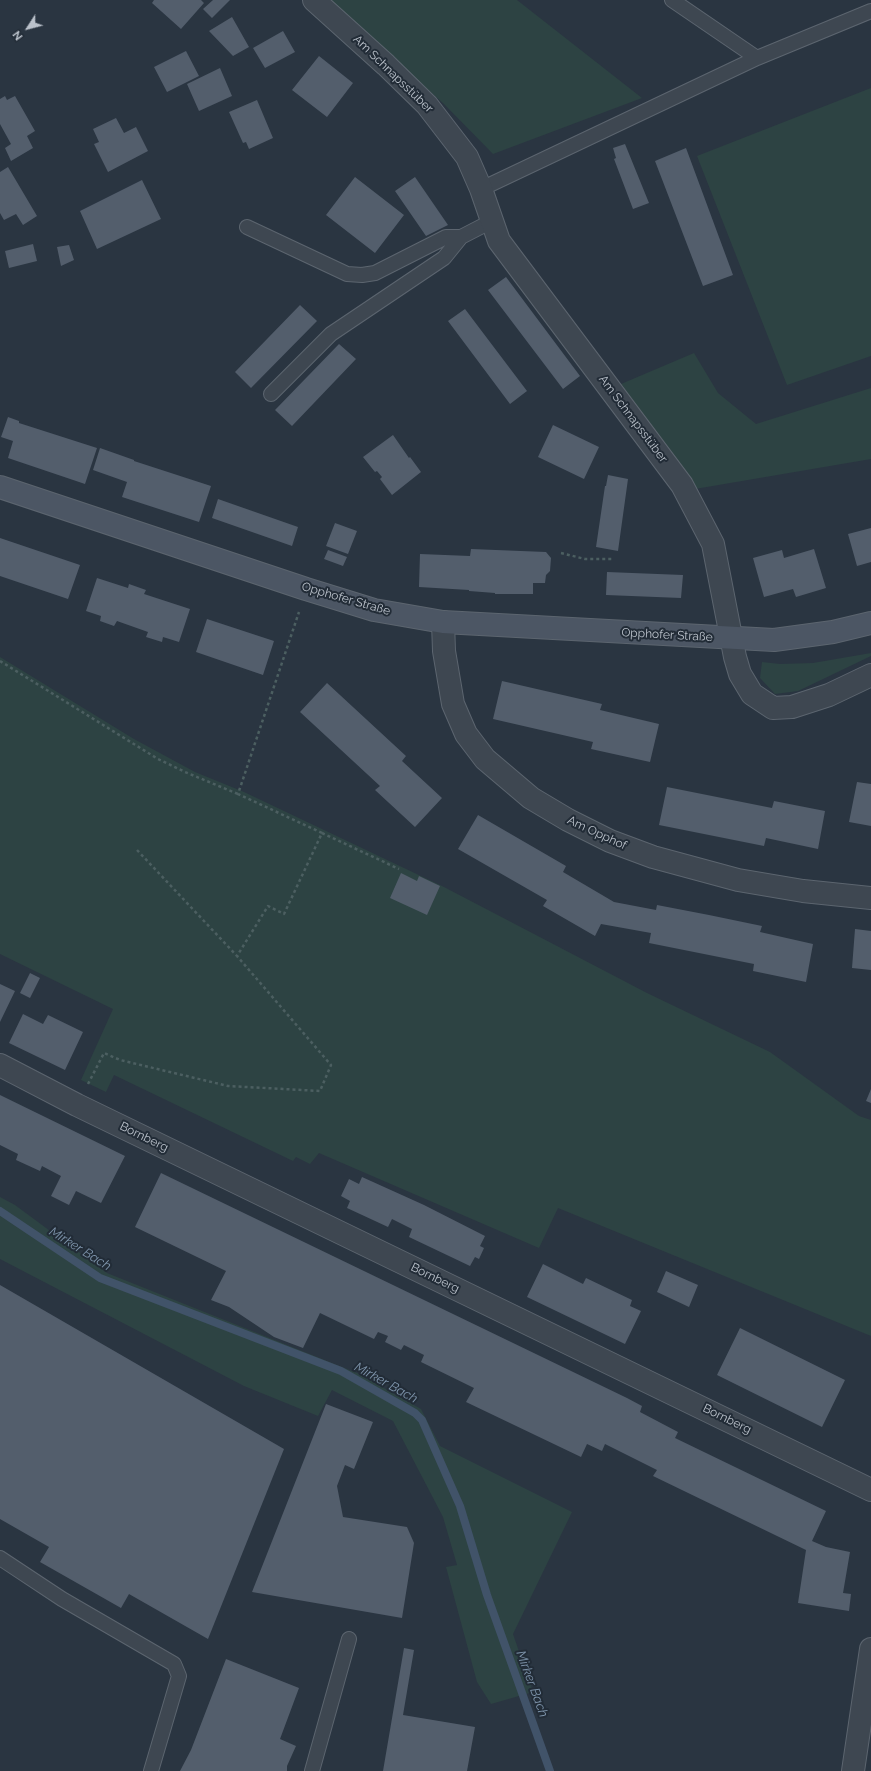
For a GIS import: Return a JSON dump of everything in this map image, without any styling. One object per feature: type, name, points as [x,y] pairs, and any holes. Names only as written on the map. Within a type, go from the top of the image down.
[{"type":"street","name":"Am Schnapsstüber","points":[[314,0],[428,105],[467,157],[481,189],[499,241],[682,485],[713,544],[732,638]]},
{"type":"street","name":"Opphofer Straße","points":[[0,487],[366,607],[443,622],[774,640],[833,632],[871,623]]},
{"type":"street","name":"Am Opphof","points":[[443,622],[444,651],[453,704],[466,734],[485,758],[531,798],[568,820],[610,841],[652,857],[738,880],[803,891],[871,898]]},
{"type":"street","points":[[732,638],[740,674],[752,694],[773,708],[792,707],[829,696],[871,675]]},
{"type":"street","name":"Bornberg","points":[[0,1065],[78,1105],[871,1490]]},
{"type":"street","points":[[854,1771],[871,1649]]},
{"type":"lane","points":[[672,0],[757,58]]},
{"type":"lane","points":[[481,189],[757,58],[871,11]]},
{"type":"lane","points":[[271,394],[331,334],[444,258],[461,237],[492,221]]},
{"type":"lane","points":[[247,227],[347,274],[362,275],[375,273],[446,237],[461,237]]},
{"type":"lane","points":[[0,1558],[62,1598],[174,1664],[179,1676],[151,1771]]},
{"type":"lane","points":[[312,1771],[349,1639]]},
{"type":"path","points":[[561,553],[585,559],[613,559]]},
{"type":"path","points":[[238,794],[298,616]]},
{"type":"path","points":[[0,661],[158,759],[238,794],[399,869]]},
{"type":"path","points":[[237,956],[268,906],[284,914],[322,833]]},
{"type":"path","points":[[78,1105],[104,1052],[120,1060],[228,1086],[320,1091],[331,1065],[237,956],[137,850]]},
{"type":"green space","points":[[327,0],[517,0],[642,98],[493,154],[444,104]]},
{"type":"green space","points":[[871,88],[871,356],[787,385],[697,156]]},
{"type":"green space","points":[[694,353],[718,393],[756,424],[871,388],[871,459],[695,489],[621,384]]},
{"type":"green space","points":[[871,653],[871,656],[798,691],[775,694],[760,678],[762,662],[780,664],[813,663]]},
{"type":"green space","points":[[0,657],[134,739],[195,772],[244,792],[444,887],[647,993],[770,1052],[859,1116],[871,1120],[871,1336],[558,1208],[539,1248],[319,1153],[310,1164],[296,1157],[293,1161],[114,1075],[106,1092],[81,1080],[113,1009],[0,954]]},
{"type":"green space","points":[[0,1197],[15,1205],[107,1273],[357,1373],[421,1409],[440,1446],[572,1512],[513,1634],[533,1692],[491,1704],[477,1682],[446,1567],[457,1565],[443,1517],[393,1421],[332,1390],[318,1416],[244,1386],[0,1259]]},
{"type":"building","points":[[154,0],[201,0],[204,3],[181,29],[152,3]]},
{"type":"building","points":[[213,0],[230,0],[212,18],[203,9]]},
{"type":"building","points":[[232,17],[249,47],[233,56],[209,31]]},
{"type":"building","points":[[283,31],[295,52],[265,68],[253,48]]},
{"type":"building","points":[[186,51],[199,76],[167,92],[154,67]]},
{"type":"building","points":[[319,56],[353,83],[327,117],[292,90]]},
{"type":"building","points":[[220,68],[232,96],[199,111],[187,84]]},
{"type":"building","points":[[5,96],[7,100],[15,96],[35,131],[27,136],[33,148],[11,161],[5,148],[11,144],[0,124],[0,99]]},
{"type":"building","points":[[257,100],[273,138],[249,149],[246,142],[243,143],[229,112]]},
{"type":"building","points":[[116,118],[124,133],[136,127],[148,151],[108,172],[94,144],[99,142],[93,129]]},
{"type":"building","points":[[625,144],[649,203],[633,209],[614,159],[616,158],[613,148]]},
{"type":"building","points":[[686,148],[733,275],[703,286],[655,161]]},
{"type":"building","points":[[8,167],[37,216],[23,225],[16,214],[4,220],[0,213],[0,172]]},
{"type":"building","points":[[355,177],[404,215],[375,253],[326,215]]},
{"type":"building","points":[[415,177],[448,225],[426,236],[395,191]]},
{"type":"building","points":[[142,180],[161,219],[97,249],[80,211]]},
{"type":"building","points":[[33,244],[37,261],[9,268],[5,251]]},
{"type":"building","points":[[69,245],[74,260],[61,266],[57,247]]},
{"type":"building","points":[[506,277],[580,376],[563,389],[488,290]]},
{"type":"building","points":[[300,305],[317,321],[251,388],[235,372]]},
{"type":"building","points":[[465,309],[527,391],[510,404],[448,321]]},
{"type":"building","points":[[339,344],[356,359],[292,426],[275,410]]},
{"type":"building","points":[[8,417],[19,421],[19,423],[97,448],[85,484],[8,458],[13,441],[1,437]]},
{"type":"building","points":[[553,425],[599,447],[584,479],[538,457]]},
{"type":"building","points":[[393,435],[421,472],[392,495],[380,479],[382,477],[377,471],[375,472],[363,457]]},
{"type":"building","points":[[100,448],[134,461],[211,486],[199,522],[122,497],[127,482],[93,470]]},
{"type":"building","points":[[608,475],[628,479],[618,551],[596,547]]},
{"type":"building","points":[[218,499],[298,527],[292,546],[212,518]]},
{"type":"building","points":[[335,523],[357,531],[348,554],[326,546]]},
{"type":"building","points":[[871,528],[871,562],[857,566],[848,534]]},
{"type":"building","points":[[0,538],[80,565],[68,599],[0,576]]},
{"type":"building","points":[[471,549],[546,552],[551,558],[550,571],[546,575],[545,583],[533,583],[533,594],[495,594],[469,590],[419,587],[420,554],[470,556]]},
{"type":"building","points":[[814,549],[826,588],[796,597],[793,589],[764,597],[753,558],[782,550],[784,558]]},
{"type":"building","points":[[328,550],[347,557],[343,566],[324,559]]},
{"type":"building","points":[[607,572],[683,575],[681,598],[606,595]]},
{"type":"building","points":[[97,578],[128,588],[129,584],[146,590],[144,594],[190,609],[179,642],[163,637],[162,642],[146,637],[148,632],[117,621],[114,626],[100,621],[101,616],[86,611]]},
{"type":"building","points":[[207,619],[274,641],[263,675],[196,652]]},
{"type":"building","points":[[502,681],[602,704],[600,710],[659,724],[650,762],[591,749],[593,742],[493,719]]},
{"type":"building","points":[[327,683],[406,756],[402,761],[442,798],[415,827],[375,790],[380,786],[300,712]]},
{"type":"building","points":[[857,782],[871,784],[871,826],[849,822]]},
{"type":"building","points":[[667,787],[772,808],[774,801],[825,811],[818,849],[766,838],[764,846],[659,825]]},
{"type":"building","points":[[478,815],[566,866],[563,872],[614,902],[656,910],[657,905],[762,926],[760,932],[813,944],[806,982],[753,971],[754,964],[649,943],[651,933],[601,924],[595,936],[543,906],[547,900],[458,849]]},
{"type":"building","points":[[401,873],[417,881],[419,876],[440,886],[427,915],[390,898]]},
{"type":"building","points":[[855,929],[871,931],[871,970],[852,968]]},
{"type":"building","points":[[30,973],[40,978],[30,998],[20,993]]},
{"type":"building","points":[[0,984],[15,991],[0,1022]]},
{"type":"building","points":[[23,1014],[43,1024],[48,1015],[83,1032],[65,1070],[9,1043]]},
{"type":"building","points":[[871,1089],[871,1103],[866,1101]]},
{"type":"building","points":[[0,1095],[125,1156],[101,1203],[76,1191],[69,1205],[51,1196],[61,1176],[42,1166],[40,1171],[16,1160],[18,1154],[0,1145]]},
{"type":"building","points":[[161,1173],[627,1398],[642,1406],[640,1412],[678,1432],[675,1438],[826,1511],[812,1541],[826,1547],[850,1552],[843,1593],[851,1594],[849,1611],[798,1603],[806,1550],[653,1476],[657,1470],[605,1444],[602,1451],[587,1444],[581,1457],[466,1402],[474,1388],[421,1362],[424,1355],[404,1345],[401,1350],[385,1342],[388,1336],[378,1332],[374,1339],[320,1313],[303,1348],[274,1337],[229,1307],[211,1300],[226,1271],[135,1227]]},
{"type":"building","points":[[362,1177],[424,1205],[485,1236],[480,1246],[484,1248],[479,1259],[475,1257],[470,1266],[409,1237],[412,1229],[392,1219],[388,1227],[347,1208],[350,1201],[341,1196],[349,1179],[359,1184]]},
{"type":"building","points":[[543,1264],[583,1284],[586,1278],[632,1300],[630,1306],[641,1311],[625,1344],[527,1297]]},
{"type":"building","points":[[666,1271],[698,1285],[689,1307],[657,1292]]},
{"type":"building","points":[[0,1285],[284,1449],[208,1639],[129,1594],[121,1608],[40,1562],[49,1547],[0,1519]]},
{"type":"building","points":[[740,1328],[845,1380],[822,1427],[717,1375]]},
{"type":"building","points":[[326,1404],[373,1422],[354,1469],[345,1465],[337,1486],[343,1517],[407,1527],[414,1543],[402,1618],[252,1592]]},
{"type":"building","points":[[404,1648],[414,1650],[403,1715],[475,1727],[467,1771],[383,1771]]},
{"type":"building","points":[[226,1659],[299,1688],[280,1739],[296,1746],[287,1766],[287,1771],[180,1771],[191,1750]]},
{"type":"waterway","name":"Mirker Bach","points":[[0,1211],[100,1278],[341,1371],[415,1413],[422,1420],[460,1506],[487,1595],[550,1771]]}]
